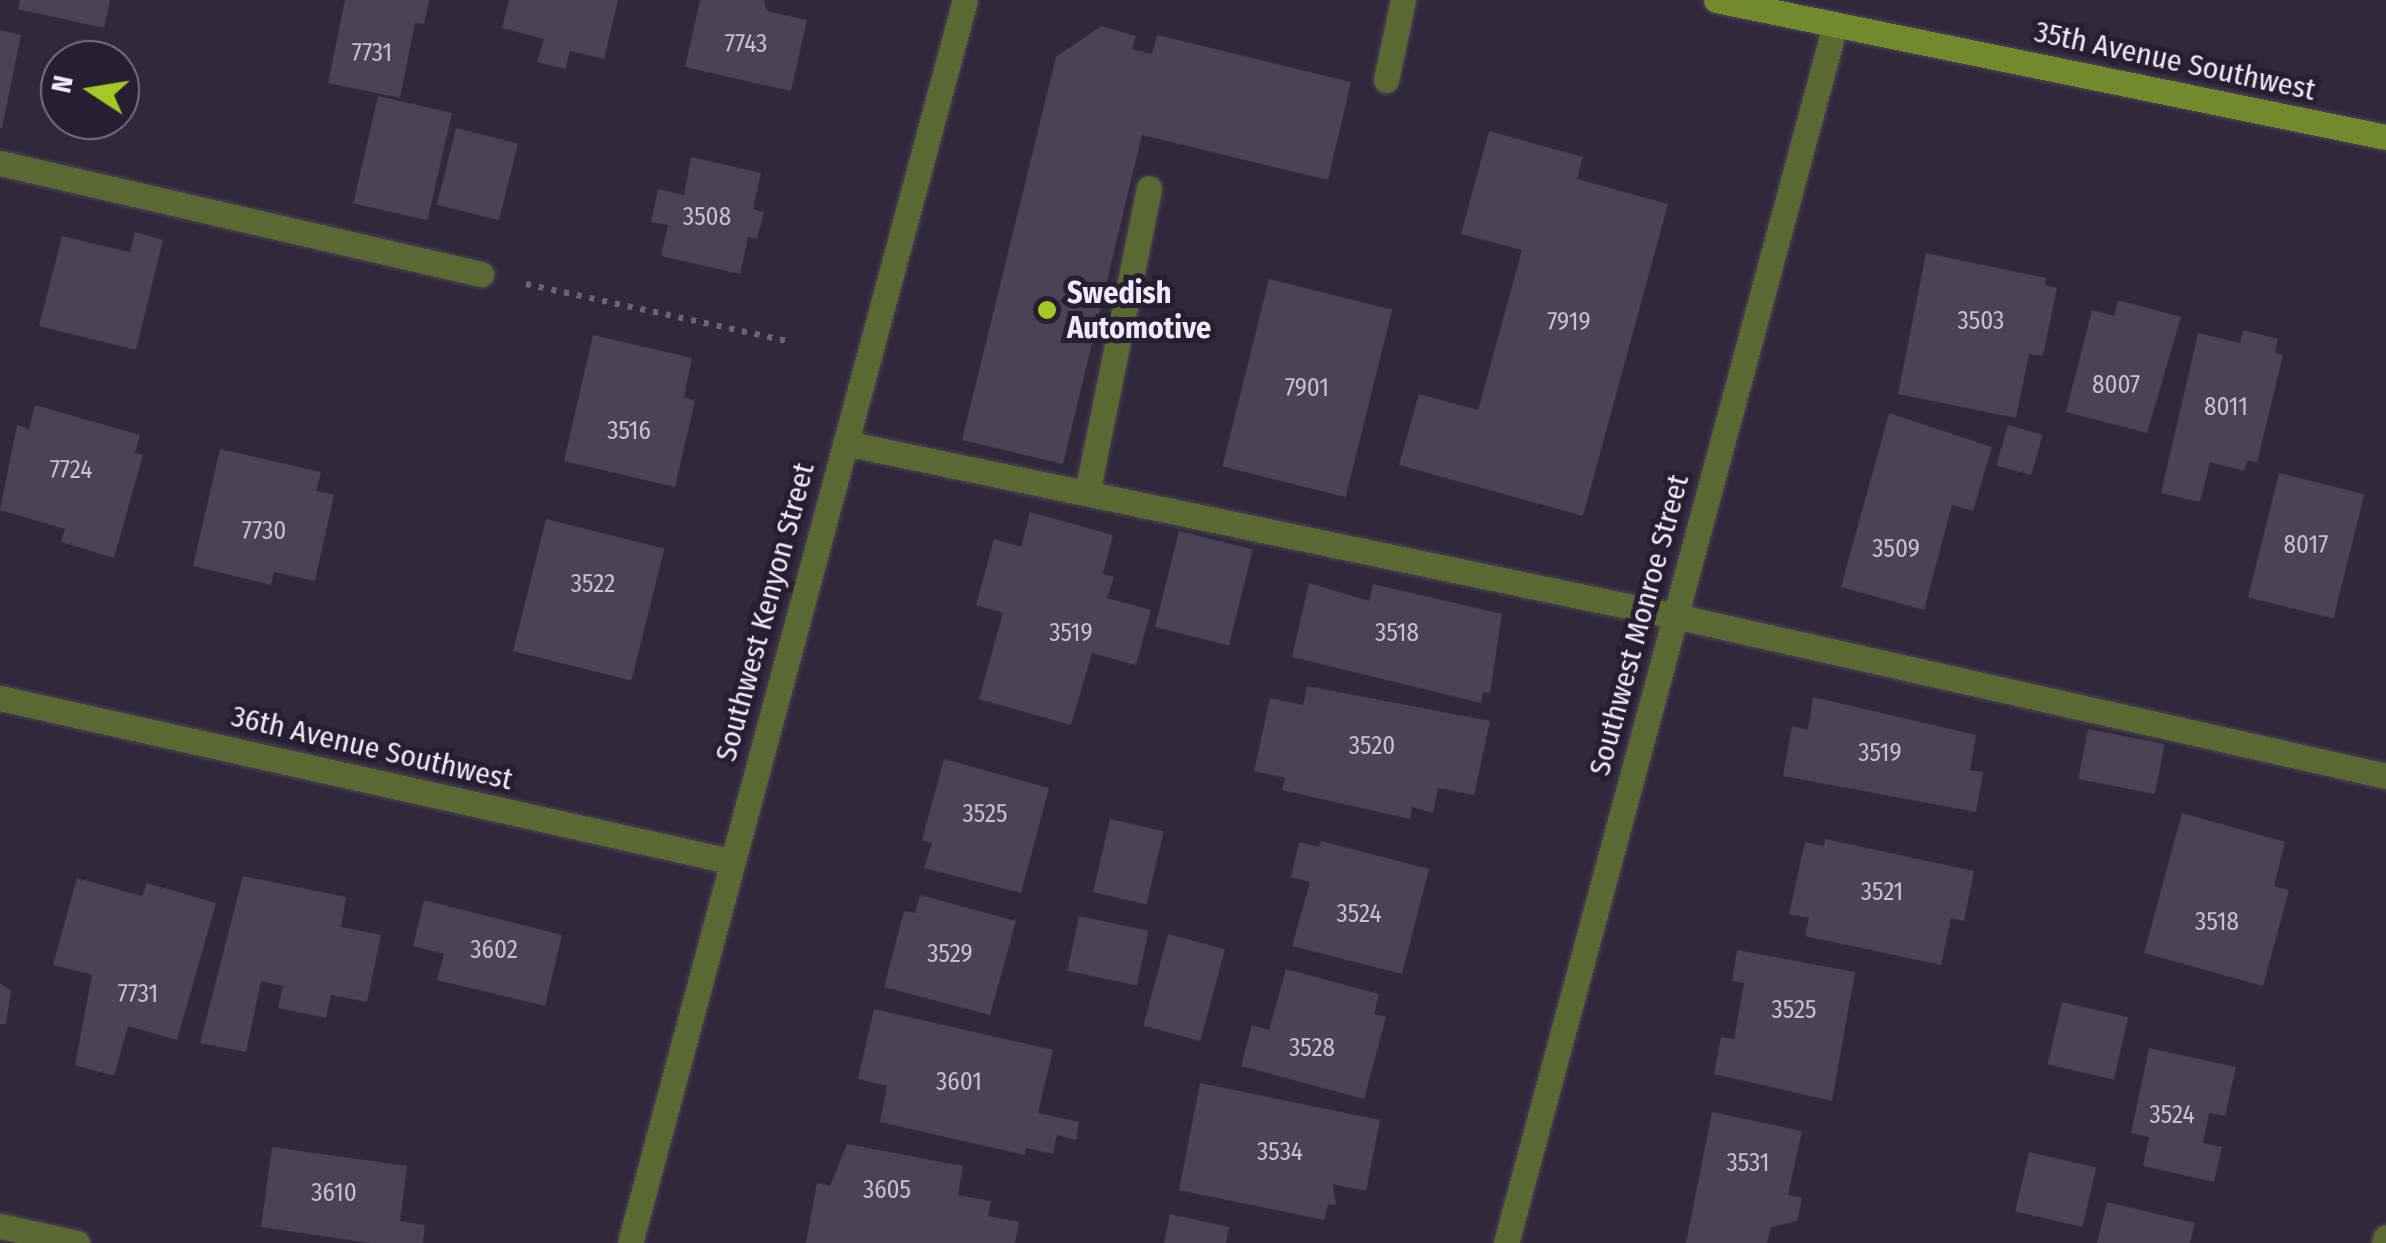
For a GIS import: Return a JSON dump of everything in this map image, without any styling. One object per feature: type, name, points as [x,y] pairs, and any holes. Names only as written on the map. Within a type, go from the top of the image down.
[{"type":"main road","name":"35th Avenue Southwest","points":[[1716,0],[2386,137]]},
{"type":"street","name":"Southwest Kenyon Street","points":[[630,1243],[965,0]]},
{"type":"street","points":[[1386,80],[1403,0]]},
{"type":"street","name":"Southwest Monroe Street","points":[[1506,1243],[1834,25]]},
{"type":"street","points":[[0,164],[481,274]]},
{"type":"street","points":[[1087,493],[1149,188]]},
{"type":"street","points":[[845,443],[1675,616],[2386,776]]},
{"type":"street","name":"36th Avenue Southwest","points":[[0,698],[730,861]]},
{"type":"street","points":[[0,1226],[78,1243]]},
{"type":"path","points":[[481,274],[792,342]]},
{"type":"building","points":[[20,0],[110,0],[104,28],[18,9]]},
{"type":"building","points":[[345,0],[429,0],[424,24],[415,23],[400,98],[328,83]]},
{"type":"building","points":[[509,0],[618,0],[604,59],[570,51],[565,69],[537,62],[544,39],[502,28]]},
{"type":"building","points":[[700,0],[764,0],[767,11],[807,20],[791,91],[685,67]]},
{"type":"building","name":"Swedish Automotive","points":[[1101,26],[1136,36],[1132,49],[1152,54],[1157,35],[1351,82],[1328,180],[1142,135],[1063,464],[962,440],[1056,57]]},
{"type":"building","points":[[0,30],[21,35],[2,128],[0,128]]},
{"type":"building","points":[[378,96],[452,113],[427,220],[353,203]]},
{"type":"building","points":[[456,128],[518,143],[499,220],[437,205]]},
{"type":"building","points":[[1489,131],[1583,157],[1577,179],[1668,204],[1583,516],[1399,465],[1419,394],[1478,410],[1522,250],[1461,234]]},
{"type":"building","points":[[691,157],[761,173],[753,209],[764,212],[757,239],[748,237],[740,274],[661,256],[668,225],[651,222],[658,189],[684,195]]},
{"type":"building","points":[[135,232],[163,240],[136,350],[39,326],[62,236],[130,252]]},
{"type":"building","points":[[1926,253],[2046,278],[2045,285],[2057,288],[2043,356],[2029,354],[2016,418],[1898,394]]},
{"type":"building","points":[[1269,279],[1392,310],[1346,497],[1222,466]]},
{"type":"building","points":[[2118,300],[2181,317],[2147,433],[2066,412],[2092,310],[2114,316]]},
{"type":"building","points":[[2243,330],[2278,339],[2275,353],[2283,355],[2257,463],[2248,460],[2244,471],[2210,462],[2200,502],[2161,493],[2198,333],[2240,343]]},
{"type":"building","points":[[593,335],[692,358],[684,397],[695,401],[675,487],[564,461]]},
{"type":"building","points":[[35,405],[140,435],[135,453],[143,455],[114,558],[61,542],[65,529],[0,510],[17,425],[29,429]]},
{"type":"building","points":[[1889,413],[1992,447],[1973,511],[1952,505],[1924,610],[1841,587]]},
{"type":"building","points":[[2008,425],[2043,435],[2031,475],[1996,465]]},
{"type":"building","points":[[220,449],[321,472],[316,491],[334,495],[315,581],[274,572],[271,585],[193,566]]},
{"type":"building","points":[[2279,473],[2364,494],[2333,618],[2248,597]]},
{"type":"building","points":[[1030,512],[1113,535],[1103,574],[1114,577],[1107,598],[1151,610],[1136,665],[1092,653],[1071,725],[979,699],[1003,613],[976,605],[994,539],[1021,547]]},
{"type":"building","points":[[546,519],[664,549],[631,680],[513,651]]},
{"type":"building","points":[[1179,531],[1253,549],[1229,645],[1155,627]]},
{"type":"building","points":[[1309,583],[1369,601],[1373,584],[1502,614],[1490,693],[1483,692],[1481,703],[1292,657]]},
{"type":"building","points":[[1307,686],[1490,721],[1474,795],[1438,788],[1433,813],[1412,807],[1410,819],[1282,790],[1285,778],[1254,771],[1270,698],[1303,705]]},
{"type":"building","points":[[1813,697],[1976,735],[1970,770],[1983,772],[1976,812],[1783,776],[1792,726],[1808,730]]},
{"type":"building","points":[[2088,729],[2165,744],[2155,794],[2078,779]]},
{"type":"building","points":[[944,759],[1049,788],[1021,893],[924,868],[932,843],[922,840]]},
{"type":"building","points":[[2182,813],[2285,842],[2274,886],[2289,890],[2263,986],[2144,953]]},
{"type":"building","points":[[1110,819],[1164,831],[1147,904],[1093,892]]},
{"type":"building","points":[[1825,839],[1974,871],[1964,921],[1951,918],[1941,965],[1805,936],[1809,918],[1789,914],[1805,842],[1824,846]]},
{"type":"building","points":[[1321,841],[1429,869],[1402,974],[1292,946],[1310,882],[1291,877],[1299,842],[1319,847]]},
{"type":"building","points":[[243,876],[346,897],[341,927],[381,935],[367,1002],[331,995],[326,1018],[278,1008],[283,986],[261,981],[246,1052],[200,1043]]},
{"type":"building","points":[[77,878],[142,896],[147,883],[216,903],[177,1040],[128,1026],[114,1076],[75,1065],[92,975],[53,965]]},
{"type":"building","points":[[920,895],[1016,921],[990,1015],[884,987],[904,911],[915,913]]},
{"type":"building","points":[[424,900],[562,935],[545,1006],[437,980],[444,954],[413,946]]},
{"type":"building","points":[[1079,916],[1148,931],[1137,986],[1067,971]]},
{"type":"building","points":[[1168,934],[1225,949],[1200,1041],[1143,1026]]},
{"type":"building","points":[[1737,950],[1855,972],[1832,1101],[1714,1074],[1721,1037],[1734,1039],[1744,983],[1732,981]]},
{"type":"building","points":[[1286,969],[1379,994],[1374,1014],[1386,1017],[1364,1099],[1241,1066],[1252,1025],[1269,1030]]},
{"type":"building","points":[[0,983],[11,991],[6,1024],[0,1024]]},
{"type":"building","points":[[2062,1002],[2128,1017],[2114,1080],[2048,1064]]},
{"type":"building","points":[[874,1009],[1053,1050],[1038,1113],[1079,1122],[1076,1140],[1057,1135],[1053,1154],[1026,1148],[1025,1155],[880,1122],[887,1086],[858,1079]]},
{"type":"building","points":[[2149,1048],[2236,1067],[2225,1116],[2209,1113],[2203,1143],[2222,1147],[2214,1182],[2143,1166],[2149,1137],[2131,1133]]},
{"type":"building","points":[[1200,1083],[1380,1120],[1366,1191],[1333,1184],[1336,1205],[1328,1204],[1324,1220],[1179,1190]]},
{"type":"building","points":[[1712,1112],[1802,1131],[1788,1195],[1802,1198],[1797,1221],[1771,1227],[1767,1243],[1686,1243]]},
{"type":"building","points":[[847,1144],[963,1166],[958,1195],[991,1201],[988,1216],[1019,1222],[1015,1243],[806,1243],[817,1183],[830,1186]]},
{"type":"building","points":[[272,1147],[407,1166],[400,1221],[425,1225],[423,1243],[370,1243],[261,1227]]},
{"type":"building","points":[[2029,1152],[2096,1168],[2083,1227],[2015,1211]]},
{"type":"building","points":[[2107,1202],[2195,1223],[2190,1243],[2097,1243]]},
{"type":"building","points":[[1170,1214],[1229,1227],[1226,1243],[1164,1243]]},
{"type":"place","name":"Swedish Automotive","points":[[1047,310]]}]
